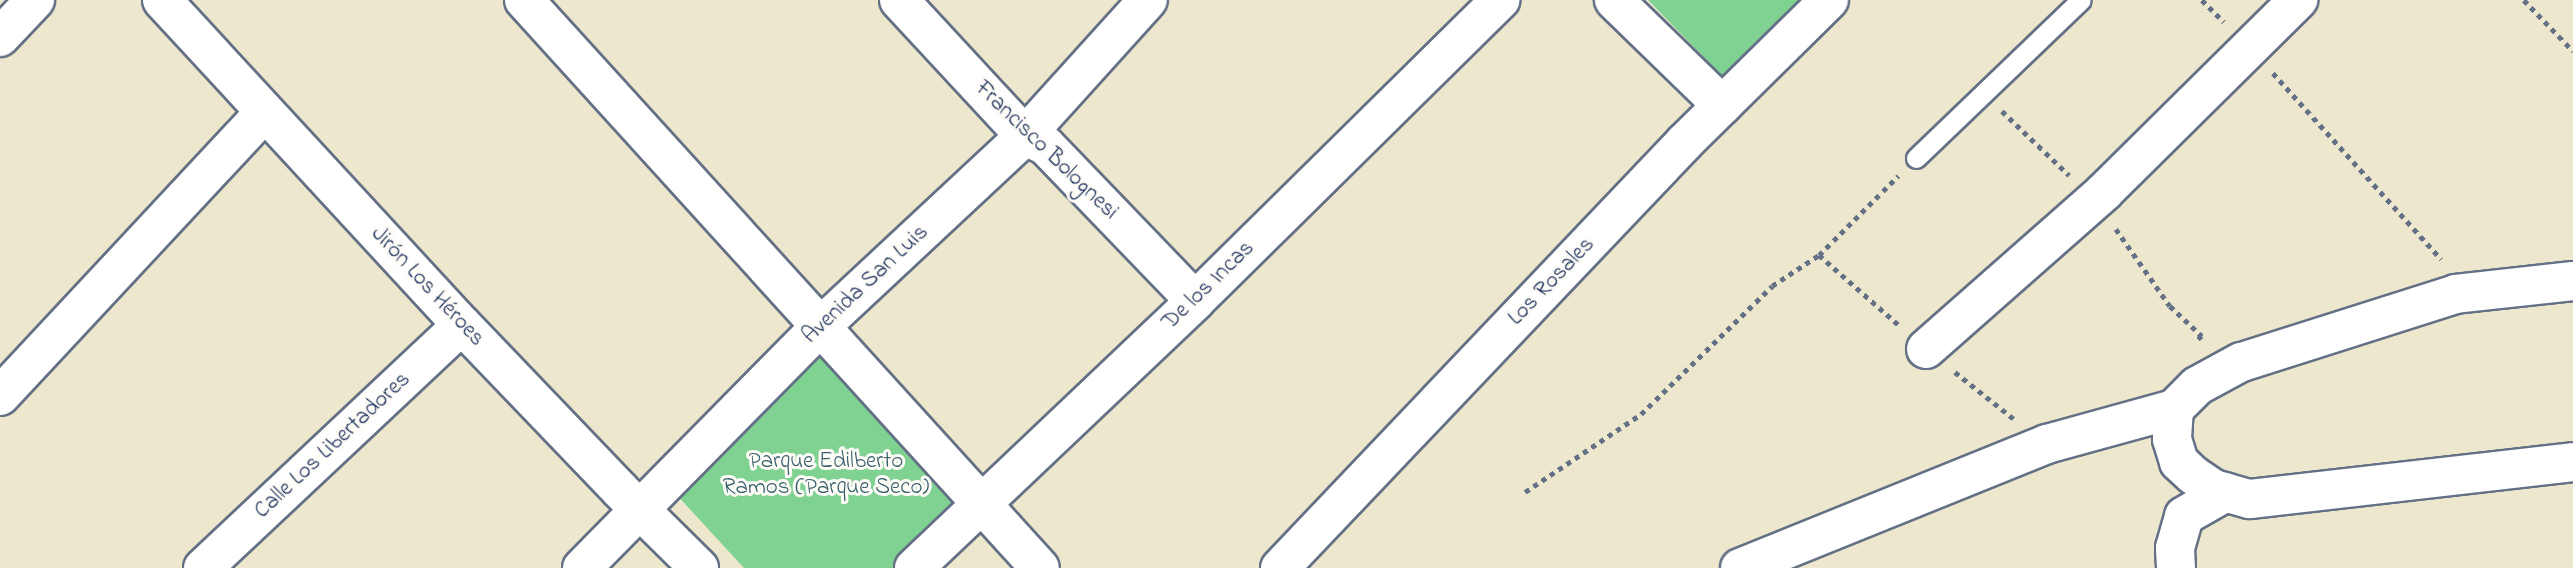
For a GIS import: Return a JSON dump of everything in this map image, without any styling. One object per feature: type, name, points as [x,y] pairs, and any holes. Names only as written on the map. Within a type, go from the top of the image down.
[{"type":"street","points":[[0,37],[35,0]]},
{"type":"street","name":"Jirón Los Héroes","points":[[162,0],[463,325],[699,568]]},
{"type":"street","points":[[524,0],[819,328],[1040,568]]},
{"type":"street","name":"Francisco Bolognesi","points":[[899,0],[1025,136],[1046,146],[1195,301]]},
{"type":"street","name":"Avenida San Luis","points":[[582,568],[642,511],[819,328],[1025,136],[1148,0]]},
{"type":"street","name":"De los Incas","points":[[914,568],[1195,301],[1500,0]]},
{"type":"street","points":[[1614,0],[1722,105]]},
{"type":"street","name":"Los Rosales","points":[[1280,568],[1722,105],[1829,0]]},
{"type":"street","points":[[1926,349],[2094,199],[2298,0]]},
{"type":"street","points":[[0,396],[264,113]]},
{"type":"street","points":[[1740,568],[2047,444],[2174,410],[2197,386],[2241,362],[2456,294],[2573,281]]},
{"type":"street","name":"Calle Los Libertadores","points":[[203,568],[463,325]]},
{"type":"street","points":[[2174,410],[2172,439],[2179,462],[2214,489],[2250,499],[2573,462]]},
{"type":"street","points":[[2176,568],[2175,548],[2184,516],[2226,492]]},
{"type":"lane","points":[[1916,158],[2081,0]]},
{"type":"path","points":[[2202,0],[2250,48],[2440,257],[2456,294]]},
{"type":"path","points":[[2524,0],[2573,51]]},
{"type":"path","points":[[1984,93],[2094,199],[2171,306],[2202,336],[2193,344]]},
{"type":"path","points":[[1525,492],[1641,414],[1772,286],[1819,255],[1916,158]]},
{"type":"green space","points":[[1648,0],[1805,0],[1725,79]]},
{"type":"green space","name":"Parque Edilberto Ramos (Parque Seco)","points":[[823,343],[973,489],[893,568],[744,568],[675,493]]}]
